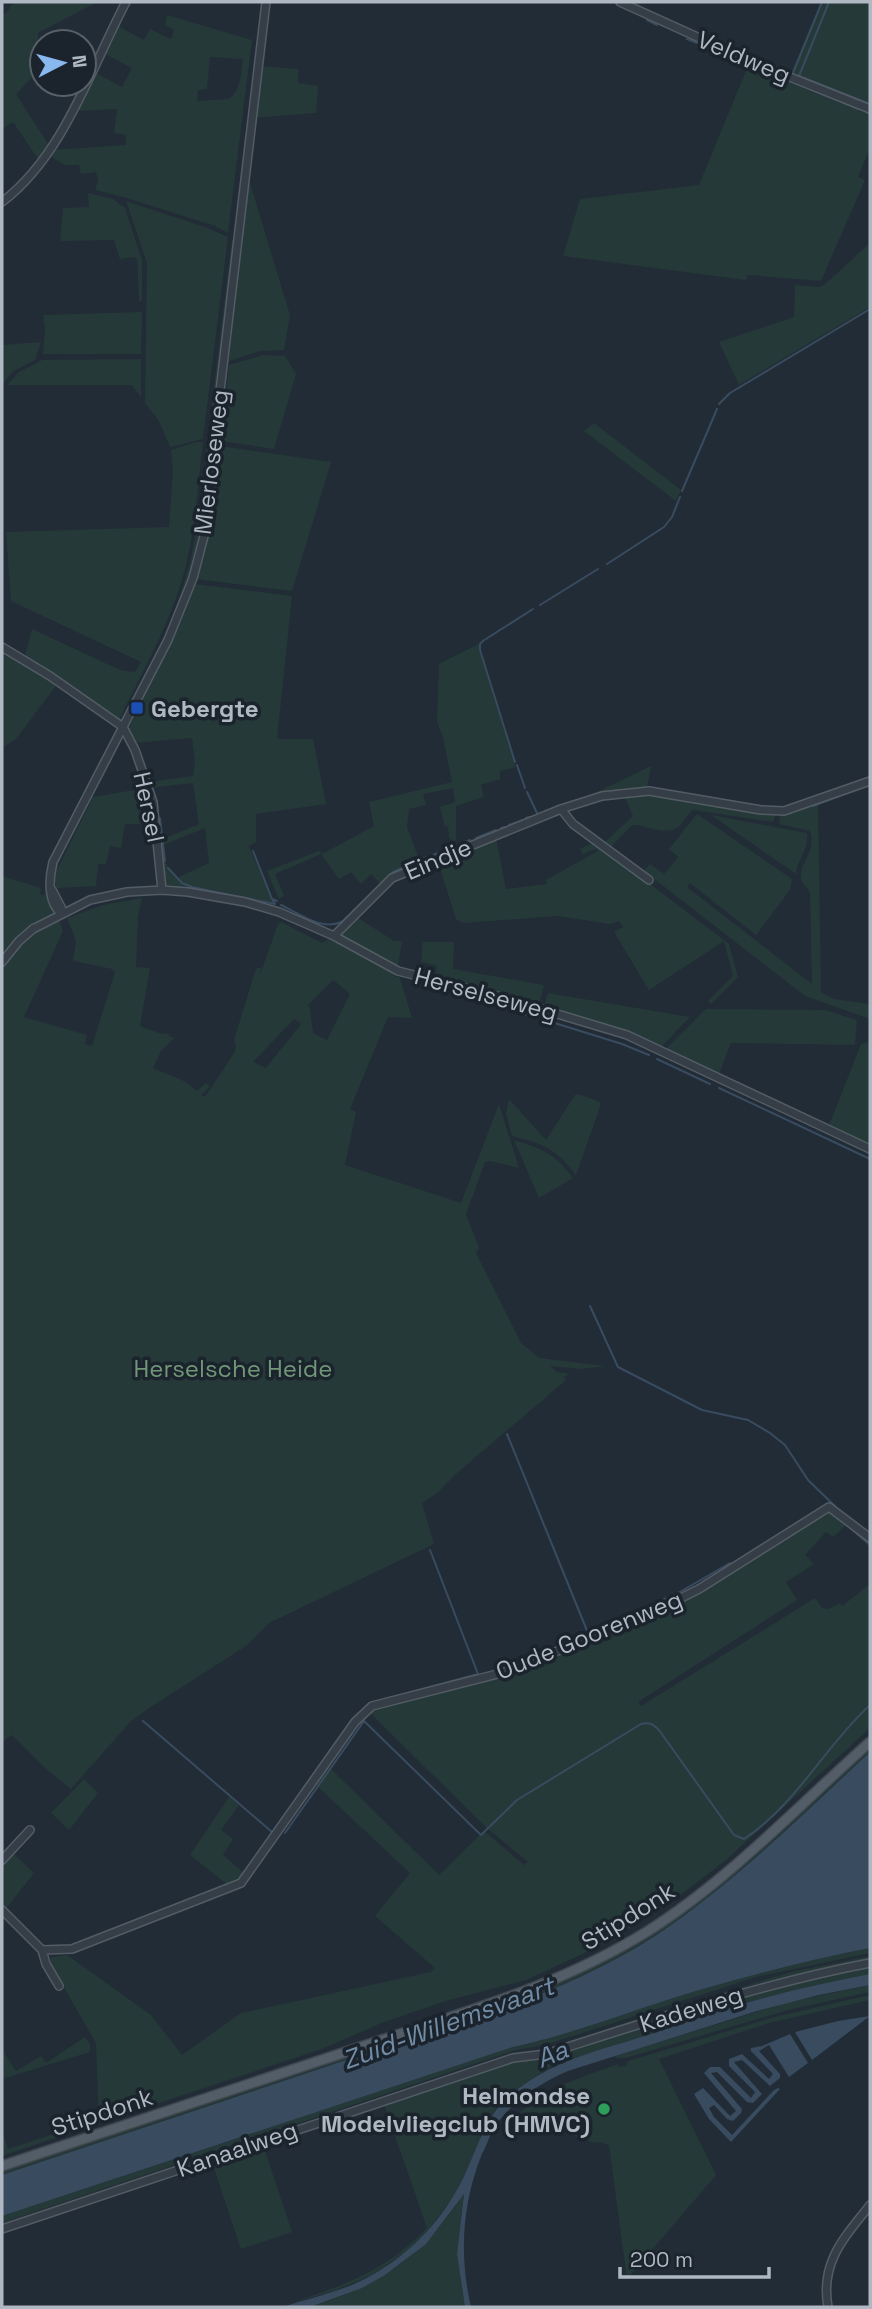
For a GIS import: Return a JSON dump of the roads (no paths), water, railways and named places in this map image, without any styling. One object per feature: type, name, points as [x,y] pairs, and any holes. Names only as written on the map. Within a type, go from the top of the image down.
[{"type":"main road","name":"Stipdonk","points":[[2,2166],[561,1978],[620,1948],[684,1905],[745,1856],[870,1742]]},
{"type":"street","points":[[2,202],[34,172],[50,148],[75,107],[126,2]]},
{"type":"street","name":"Mierloseweg","points":[[61,911],[51,897],[50,873],[53,862],[168,640],[183,605],[204,536],[265,2]]},
{"type":"street","name":"Veldweg","points":[[620,2],[757,64],[870,109]]},
{"type":"street","points":[[2,647],[50,676],[123,727]]},
{"type":"street","name":"Hersel","points":[[123,727],[135,750],[153,802],[162,890]]},
{"type":"street","name":"Eindje","points":[[334,936],[392,878],[561,809],[613,794],[649,791],[761,810],[784,811],[870,781]]},
{"type":"street","points":[[561,809],[573,824],[649,880]]},
{"type":"street","name":"Herselseweg","points":[[2,962],[19,941],[39,923],[90,900],[127,892],[162,890],[245,902],[279,912],[334,936],[398,971],[501,996],[627,1035],[870,1149]]},
{"type":"street","name":"Oude Goorenweg","points":[[42,1950],[72,1949],[241,1883],[355,1722],[372,1706],[509,1671],[659,1609],[699,1589],[829,1507],[870,1538]]},
{"type":"street","points":[[2,1860],[30,1830]]},
{"type":"street","points":[[2,1910],[42,1950],[46,1964],[59,1986]]},
{"type":"street","name":"Kadeweg","points":[[513,2058],[546,2054],[760,1987],[870,1963]]},
{"type":"street","name":"Kanaalweg","points":[[2,2229],[513,2058]]},
{"type":"street","points":[[828,2307],[827,2274],[832,2259],[870,2205]]},
{"type":"water","points":[[870,1752],[870,1948],[724,1983],[562,2035],[513,2047],[2,2216],[2,2175],[508,2006],[618,1958],[652,1938],[710,1896],[765,1850]]},
{"type":"water","points":[[870,1974],[870,1985],[757,2011],[568,2071],[519,2100],[494,2128],[470,2191],[464,2249],[471,2307],[465,2307],[457,2254],[464,2194],[426,2244],[385,2275],[362,2288],[310,2307],[283,2307],[362,2281],[414,2245],[447,2206],[464,2176],[487,2124],[499,2106],[540,2074],[575,2058],[734,2007]]},
{"type":"water","points":[[870,2016],[812,2060],[795,2032],[838,2021]]},
{"type":"water","points":[[790,2034],[808,2063],[789,2077],[769,2045],[759,2051],[780,2074],[780,2078],[770,2086],[742,2060],[734,2062],[762,2094],[753,2103],[747,2102],[717,2072],[711,2073],[742,2109],[733,2121],[727,2119],[714,2105],[709,2108],[732,2135],[774,2090],[780,2089],[731,2142],[709,2119],[694,2094],[703,2088],[730,2116],[736,2111],[704,2073],[710,2067],[720,2067],[751,2098],[755,2092],[729,2066],[729,2059],[742,2054],[769,2079],[773,2074],[751,2048]]},
{"type":"waterway","points":[[793,73],[822,2]]},
{"type":"waterway","points":[[829,2],[799,76],[870,104]]},
{"type":"waterway","points":[[647,20],[657,25]]},
{"type":"waterway","points":[[687,39],[745,62]]},
{"type":"waterway","points":[[808,88],[858,109]]},
{"type":"waterway","points":[[866,112],[870,114]]},
{"type":"waterway","points":[[719,404],[730,393],[870,309]]},
{"type":"waterway","points":[[682,491],[717,409]]},
{"type":"waterway","points":[[607,564],[664,527],[672,517],[680,497]]},
{"type":"waterway","points":[[540,605],[598,569]]},
{"type":"waterway","points":[[486,639],[533,609]]},
{"type":"waterway","points":[[484,640],[480,644],[480,650],[515,762]]},
{"type":"waterway","points":[[517,765],[525,788]]},
{"type":"waterway","points":[[813,806],[861,788]]},
{"type":"waterway","points":[[527,792],[537,813]]},
{"type":"waterway","points":[[160,818],[165,861]]},
{"type":"waterway","points":[[509,825],[523,820]]},
{"type":"waterway","points":[[525,827],[539,822]]},
{"type":"waterway","points":[[501,828],[505,827]]},
{"type":"waterway","points":[[476,838],[496,830]]},
{"type":"waterway","points":[[451,848],[470,840]]},
{"type":"waterway","points":[[433,855],[446,850]]},
{"type":"waterway","points":[[253,851],[272,899]]},
{"type":"waterway","points":[[281,905],[320,923],[335,924],[343,921],[393,872],[427,857]]},
{"type":"waterway","points":[[168,868],[182,883],[192,887],[275,904],[272,899],[277,901]]},
{"type":"waterway","points":[[481,1001],[531,1016]]},
{"type":"waterway","points":[[545,1020],[649,1055]]},
{"type":"waterway","points":[[657,1059],[710,1084]]},
{"type":"waterway","points":[[719,1088],[870,1159]]},
{"type":"waterway","points":[[590,1306],[618,1367],[702,1410],[748,1420],[770,1433],[785,1445],[808,1480],[841,1512]]},
{"type":"waterway","points":[[507,1434],[588,1633],[678,1593],[730,1563]]},
{"type":"waterway","points":[[842,1521],[870,1545]]},
{"type":"waterway","points":[[389,1698],[478,1674],[430,1550]]},
{"type":"waterway","points":[[285,1833],[364,1721],[481,1835],[517,1800],[641,1724],[647,1723],[659,1730],[734,1835],[744,1839],[795,1792],[870,1705]]},
{"type":"waterway","points":[[143,1721],[272,1832]]},
{"type":"place","name":"Gebergte","points":[[137,708]]},
{"type":"place","name":"Helmondse Modelvliegclub (HMVC)","points":[[604,2109]]},
{"type":"park label","name":"Herselsche Heide","points":[[233,1368]]},
{"type":"water label","name":"Zuid-Willemsvaart","points":[[448,2023]]},
{"type":"water label","name":"Aa","points":[[552,2054]]}]
